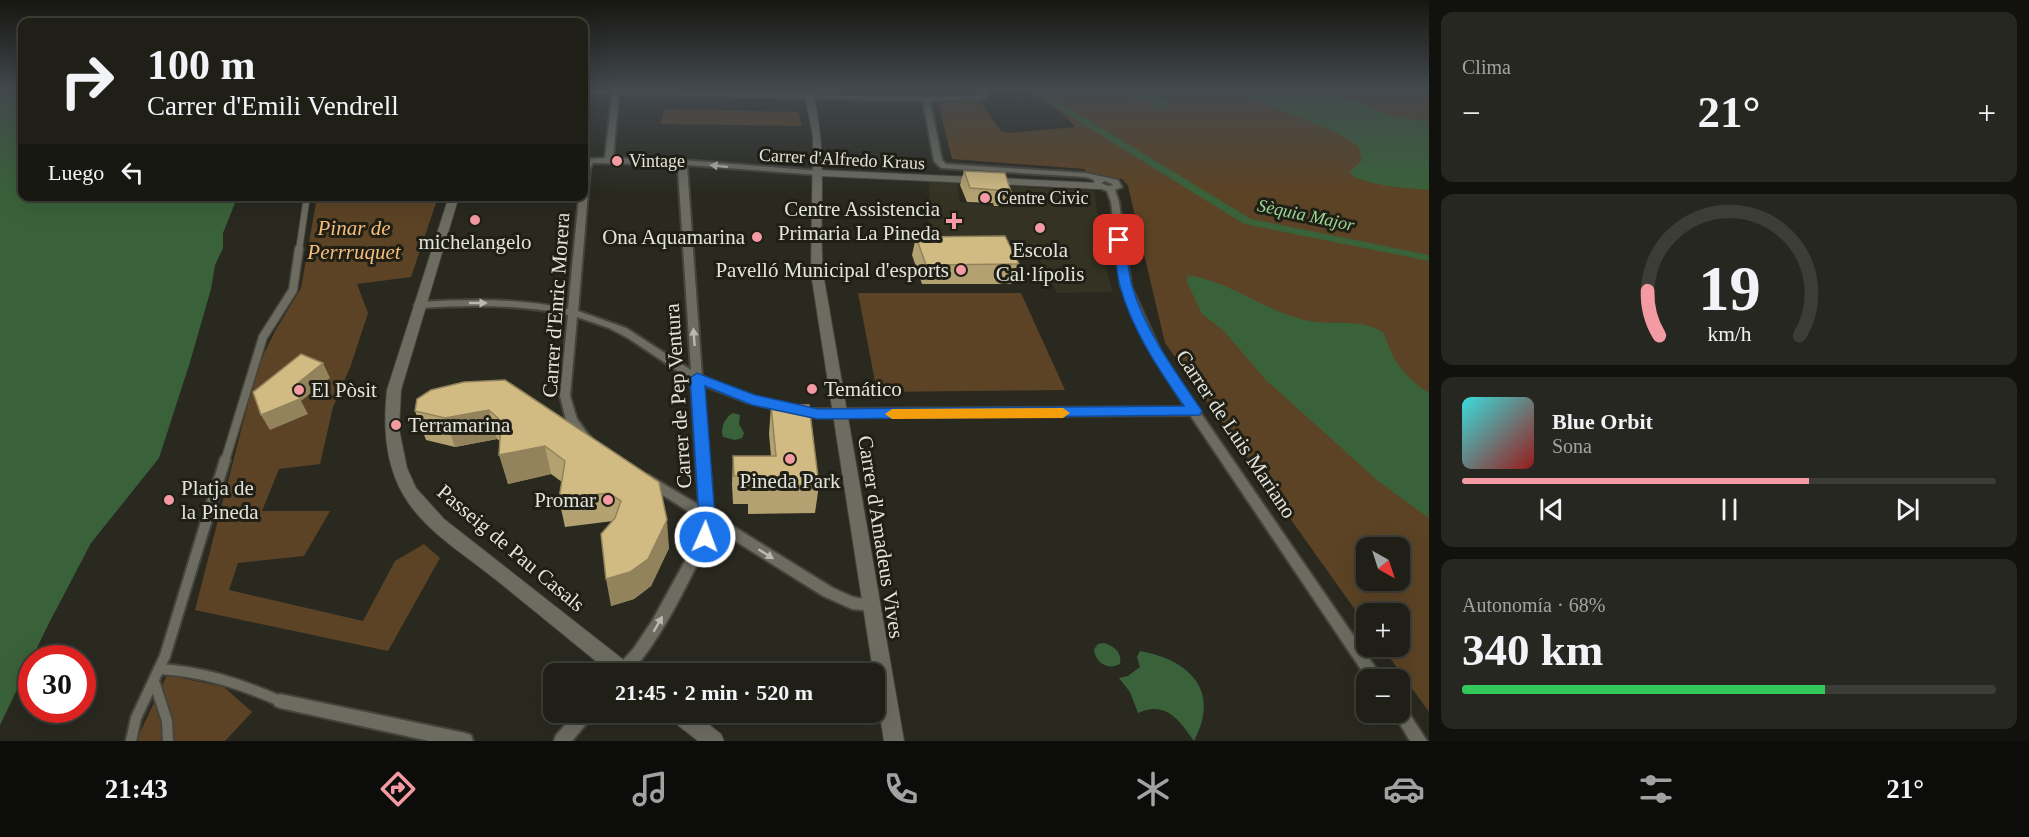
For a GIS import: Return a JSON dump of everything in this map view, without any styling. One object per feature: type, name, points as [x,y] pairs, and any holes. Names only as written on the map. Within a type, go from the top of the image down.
[{"type":"street","points":[[609,159],[613,125]]},
{"type":"street","name":"Carrer d'Amadeus Vives","points":[[816,125],[820,172],[815,242],[816,264],[894,741]]},
{"type":"street","name":"Carrer d'Alfredo Kraus","points":[[931,125],[938,161],[944,166],[1086,175],[1111,190]]},
{"type":"street","name":"Carrer d'Alfredo Kraus","points":[[588,161],[609,159],[684,162],[978,181]]},
{"type":"street","name":"Carrer de Pep Ventura","points":[[631,663],[657,626],[707,532],[682,169],[684,162]]},
{"type":"street","points":[[988,181],[1099,183]]},
{"type":"street","name":"Carrer de Luis Mariano","points":[[1111,190],[1115,202],[1122,265],[1129,294],[1156,352],[1181,393],[1370,669]]},
{"type":"street","points":[[131,741],[136,718],[165,656],[264,337],[293,290],[306,201]]},
{"type":"street","name":"Passeig de Pau Casals","points":[[452,201],[399,370],[391,412],[394,449],[409,489],[420,504],[445,529],[612,663]]},
{"type":"street","name":"Carrer d'Enric Morera","points":[[583,201],[566,405],[576,426],[597,447]]},
{"type":"street","points":[[419,305],[513,304],[572,312],[624,331],[697,378],[769,404],[810,413],[1195,411]]},
{"type":"street","points":[[637,472],[838,598],[852,603],[871,605]]},
{"type":"street","points":[[156,675],[175,669],[240,683],[280,701],[465,741]]},
{"type":"street","points":[[156,675],[167,721],[168,741]]},
{"type":"street","points":[[562,741],[578,723]]},
{"type":"street","points":[[691,723],[714,741]]},
{"type":"street","points":[[1407,723],[1419,741]]},
{"type":"shaded area","points":[[0,125],[18,125],[18,201],[237,201],[223,233],[223,248],[215,265],[211,289],[190,362],[159,458],[91,543],[38,645],[18,645],[18,687],[0,725]]},
{"type":"shaded area","points":[[1317,125],[1429,125],[1429,190],[1387,186],[1365,181],[1349,173],[1362,160],[1360,151],[1351,141]]},
{"type":"shaded area","name":"Escola Cal·lípolis","points":[[929,182],[957,183],[960,202],[1010,208],[1005,186],[1094,191],[1106,269],[1113,292],[1057,293],[1038,257],[929,239]]},
{"type":"shaded area","points":[[1189,275],[1219,284],[1275,310],[1304,320],[1354,323],[1384,333],[1400,368],[1429,393],[1429,518],[1378,481],[1266,380],[1223,330],[1202,314],[1186,280]]},
{"type":"shaded area","points":[[733,413],[740,415],[739,424],[744,433],[742,438],[735,440],[723,437],[722,434],[724,423]]},
{"type":"shaded area","points":[[1104,643],[1117,650],[1120,664],[1106,666],[1099,661],[1094,649],[1098,644]]},
{"type":"shaded area","points":[[1140,651],[1158,655],[1173,662],[1186,670],[1196,681],[1202,693],[1204,707],[1194,741],[1178,720],[1164,711],[1157,709],[1138,713],[1130,692],[1119,678],[1128,676],[1140,667],[1137,657]]},
{"type":"green space","points":[[701,125],[802,125],[802,126]]},
{"type":"green space","points":[[944,125],[996,125],[1000,130],[1007,133],[1075,127],[1073,125],[1429,125],[1429,712],[1410,686],[1410,669],[1398,669],[1389,657],[1410,657],[1410,603],[1356,603],[1356,611],[1165,343],[1128,186],[1122,179],[1087,172],[1084,169],[952,159]]},
{"type":"green space","name":"Pinar de Perrruquet","points":[[316,201],[437,201],[411,277],[357,284],[368,313],[351,365],[333,407],[320,464],[279,469],[262,511],[330,511],[304,556],[238,563],[229,590],[363,621],[395,561],[424,544],[440,558],[388,651],[195,610],[257,368],[275,331],[301,288]]},
{"type":"green space","points":[[858,293],[1021,293],[1065,390],[877,392]]},
{"type":"green space","points":[[167,675],[224,687],[252,712],[225,741],[136,741]]},
{"type":"building","points":[[964,171],[1005,173],[1011,192],[970,188]]},
{"type":"building","points":[[1005,236],[1019,264],[926,265],[916,237]]},
{"type":"building","points":[[301,354],[323,363],[292,388],[300,399],[261,415],[253,392]]},
{"type":"building","points":[[505,380],[659,482],[667,520],[648,559],[630,572],[606,579],[601,534],[615,518],[621,501],[609,493],[559,499],[565,461],[545,446],[499,455],[501,421],[489,410],[445,418],[415,411],[417,399],[431,390],[464,382]]},
{"type":"building","points":[[771,405],[809,405],[819,485],[750,486],[749,476],[734,476],[733,456],[776,456]]},
{"type":"waterway","name":"Sèquia Major","points":[[1089,125],[1248,222],[1429,258]]},
{"type":"slow traffic","points":[[892,414],[1063,413]]},
{"type":"place","name":"Vintage","points":[[617,161]]},
{"type":"place","name":"Centre Civic","points":[[985,198]]},
{"type":"place","name":"michelangelo","points":[[475,220]]},
{"type":"place","name":"Centre Assistencia Primaria La Pineda","points":[[954,221]]},
{"type":"place","name":"Escola Cal·lípolis","points":[[1040,228]]},
{"type":"place","name":"Ona Aquamarina","points":[[757,237]]},
{"type":"place","name":"Pavelló Municipal d'esports","points":[[961,270]]},
{"type":"place","name":"Temático","points":[[812,389]]},
{"type":"place","name":"El Pòsit","points":[[299,390]]},
{"type":"place","name":"Terramarina","points":[[396,425]]},
{"type":"place","name":"Pineda Park","points":[[790,459]]},
{"type":"place","name":"Platja de la Pineda","points":[[169,500]]},
{"type":"place","name":"Promar","points":[[608,500]]},
{"type":"route","points":[[705,537],[708,526],[697,378],[752,400],[818,414],[1195,411],[1165,368],[1143,327],[1126,286],[1119,240]]}]
